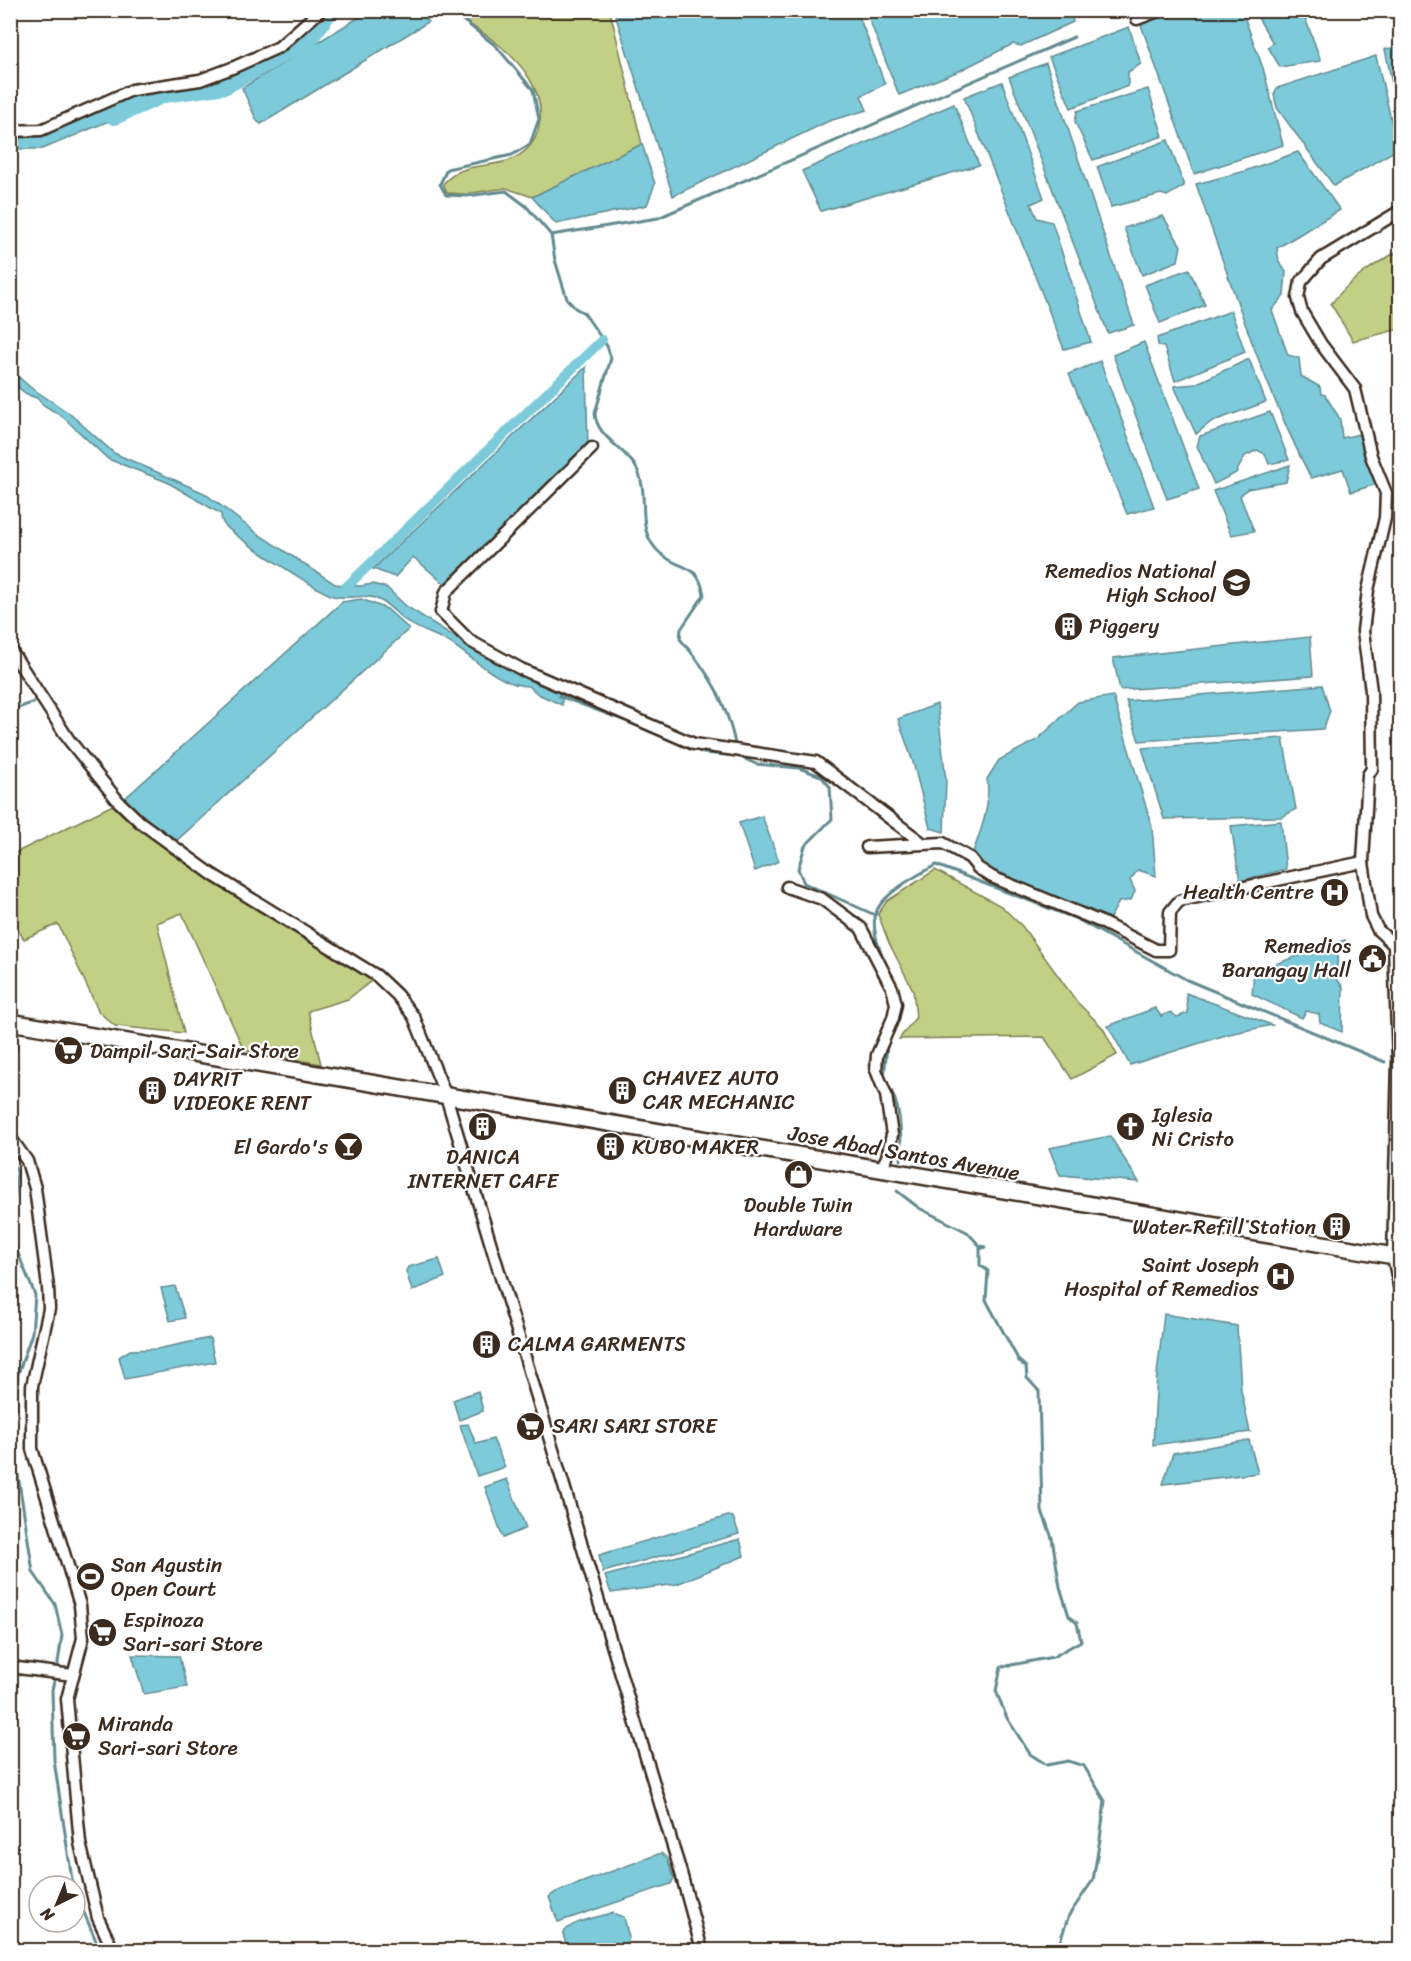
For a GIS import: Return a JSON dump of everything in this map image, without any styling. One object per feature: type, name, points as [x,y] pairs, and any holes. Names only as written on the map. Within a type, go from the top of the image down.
[{"type":"highway","name":"Jose Abad Santos Avenue","points":[[11,1022],[707,1138],[879,1170],[1397,1257]]},
{"type":"street","points":[[10,130],[41,130],[132,90],[200,80],[232,68],[279,47],[321,10]]},
{"type":"street","points":[[1137,20],[1161,10]]},
{"type":"street","points":[[1401,211],[1321,259],[1301,282],[1298,298],[1302,312],[1321,344],[1355,389],[1371,456],[1386,494],[1385,518],[1368,590],[1363,632],[1371,691],[1372,769],[1368,775],[1363,862],[1373,922],[1394,945],[1399,1062],[1397,1257],[1401,1291]]},
{"type":"street","points":[[592,448],[446,592],[441,612],[470,641],[521,669],[694,744],[816,762],[921,842]]},
{"type":"street","points":[[10,649],[69,740],[119,802],[140,822],[213,875],[377,976],[397,995],[414,1017],[446,1096],[702,1950]]},
{"type":"street","points":[[867,847],[921,842],[943,843],[970,858],[978,868],[992,877],[1101,922],[1156,950],[1169,950],[1170,912],[1179,901],[1363,862]]},
{"type":"street","points":[[787,887],[822,899],[861,928],[892,988],[896,1004],[893,1018],[877,1055],[876,1070],[886,1095],[892,1135],[887,1158],[879,1170]]},
{"type":"street","points":[[10,1049],[11,1022]]},
{"type":"street","points":[[10,1137],[27,1161],[35,1188],[48,1287],[49,1309],[32,1386],[32,1449],[80,1605],[83,1638],[68,1674],[67,1699],[80,1843],[98,1918],[113,1950]]},
{"type":"street","points":[[10,1667],[68,1674]]},
{"type":"green space","points":[[454,11],[610,11],[642,144],[532,197],[506,188],[464,194],[447,193],[443,184],[458,172],[501,163],[525,151],[535,137],[540,113],[535,89],[522,68],[504,49]]},
{"type":"green space","points":[[1400,250],[1400,329],[1353,341],[1331,304],[1354,280]]},
{"type":"green space","points":[[115,804],[170,853],[375,978],[348,999],[308,1011],[321,1064],[244,1050],[182,913],[157,923],[184,1033],[115,1026],[99,1012],[58,924],[24,939],[11,919],[11,855]]},
{"type":"green space","points":[[935,870],[1001,906],[1022,926],[1077,1002],[1103,1028],[1117,1055],[1072,1079],[1044,1037],[899,1039],[916,1017],[913,990],[889,943],[878,914],[887,901]]},
{"type":"water","points":[[371,10],[421,11],[428,22],[261,124],[257,121],[242,88]]},
{"type":"water","points":[[614,11],[857,11],[885,84],[861,96],[867,110],[829,121],[673,196]]},
{"type":"water","points":[[866,11],[1071,11],[1073,22],[1021,46],[1013,44],[959,71],[899,95]]},
{"type":"water","points":[[1170,11],[1242,11],[1263,68],[1283,145],[1194,174],[1140,22]]},
{"type":"water","points":[[1254,11],[1307,11],[1304,15],[1321,61],[1280,67],[1268,47],[1273,43]]},
{"type":"water","points":[[1129,27],[1141,64],[1128,72],[1128,86],[1071,108],[1049,57]]},
{"type":"water","points":[[1400,47],[1400,124],[1385,49]]},
{"type":"water","points":[[1376,56],[1398,149],[1334,186],[1277,108],[1274,95],[1277,88]]},
{"type":"water","points":[[1046,63],[1134,325],[1108,333],[1009,77]]},
{"type":"water","points":[[1002,82],[1044,198],[1031,204],[1037,218],[1052,222],[1091,342],[1064,349],[964,97]]},
{"type":"water","points":[[1148,89],[1163,136],[1093,160],[1075,122],[1077,111]]},
{"type":"water","points":[[133,96],[137,109],[43,149],[11,149],[11,139],[44,136]]},
{"type":"water","points":[[954,104],[979,165],[821,211],[802,171]]},
{"type":"water","points":[[1168,140],[1184,186],[1167,196],[1161,194],[1111,207],[1097,167]]},
{"type":"water","points":[[642,144],[655,184],[647,205],[556,224],[532,197]]},
{"type":"water","points":[[1298,152],[1340,210],[1277,248],[1279,262],[1286,271],[1284,296],[1272,310],[1288,355],[1299,358],[1301,376],[1320,387],[1321,394],[1325,395],[1340,419],[1342,438],[1364,433],[1377,484],[1351,492],[1343,469],[1311,478],[1263,370],[1196,184],[1242,172]]},
{"type":"water","points":[[1163,216],[1181,246],[1178,261],[1142,275],[1124,228]]},
{"type":"water","points":[[1189,269],[1205,305],[1160,323],[1145,285]]},
{"type":"water","points":[[1231,311],[1245,352],[1175,381],[1164,347],[1158,345],[1157,338]]},
{"type":"water","points":[[1144,342],[1199,489],[1167,499],[1113,355]]},
{"type":"water","points":[[1249,359],[1266,402],[1211,422],[1196,434],[1174,386],[1195,384]]},
{"type":"water","points":[[1100,361],[1154,507],[1127,514],[1069,374]]},
{"type":"water","points":[[586,367],[588,448],[446,585],[413,557],[395,577],[373,569]]},
{"type":"water","points":[[10,369],[30,387],[69,413],[114,453],[204,493],[258,534],[335,584],[360,586],[373,584],[387,588],[406,606],[472,648],[510,669],[562,691],[562,705],[538,694],[529,686],[518,685],[497,676],[447,641],[403,619],[388,605],[375,598],[333,596],[294,574],[230,530],[223,523],[221,514],[167,482],[108,459],[63,417],[42,404],[37,398],[19,389],[11,380]]},
{"type":"water","points":[[1270,412],[1289,460],[1269,464],[1265,454],[1257,450],[1245,456],[1236,473],[1214,484],[1197,446],[1200,436]]},
{"type":"water","points":[[1290,465],[1286,482],[1247,489],[1240,496],[1254,531],[1231,535],[1213,491]]},
{"type":"water","points":[[361,599],[387,609],[409,629],[174,843],[122,801],[342,602]]},
{"type":"water","points":[[1310,637],[1313,676],[1120,690],[1113,658]]},
{"type":"water","points":[[1322,685],[1330,711],[1323,729],[1139,741],[1126,701]]},
{"type":"water","points":[[1113,696],[1152,827],[1156,876],[1138,870],[1130,880],[1135,891],[1131,900],[1119,902],[1110,918],[984,867],[972,855],[982,827],[988,799],[987,779],[999,760],[1037,740],[1078,702]]},
{"type":"water","points":[[937,704],[946,780],[944,832],[930,828],[913,762],[898,719]]},
{"type":"water","points":[[1283,738],[1296,809],[1282,817],[1164,819],[1142,748]]},
{"type":"water","points":[[762,816],[779,861],[755,871],[739,823]]},
{"type":"water","points":[[1281,821],[1286,869],[1240,881],[1231,826]]},
{"type":"water","points":[[1345,940],[1346,944],[1338,954],[1336,978],[1343,987],[1342,1032],[1320,1023],[1319,1014],[1306,1011],[1302,1018],[1252,994],[1254,971]]},
{"type":"water","points":[[1186,993],[1272,1025],[1229,1034],[1130,1065],[1108,1026],[1155,1008],[1161,1016],[1171,1012],[1177,1017],[1188,1013]]},
{"type":"water","points":[[1110,1136],[1139,1182],[1060,1175],[1049,1148]]},
{"type":"water","points":[[439,1259],[445,1277],[412,1291],[406,1271],[408,1267]]},
{"type":"water","points":[[175,1286],[185,1318],[170,1321],[161,1288]]},
{"type":"water","points":[[1164,1314],[1237,1326],[1241,1390],[1250,1432],[1153,1445],[1157,1374]]},
{"type":"water","points":[[210,1338],[215,1362],[125,1379],[119,1357],[130,1350],[157,1349]]},
{"type":"water","points":[[478,1391],[483,1411],[459,1420],[453,1400]]},
{"type":"water","points":[[468,1424],[476,1444],[493,1439],[505,1467],[477,1476],[460,1425]]},
{"type":"water","points":[[1249,1440],[1258,1473],[1163,1484],[1173,1453]]},
{"type":"water","points":[[507,1479],[526,1528],[503,1538],[485,1487]]},
{"type":"water","points":[[728,1516],[733,1517],[739,1534],[603,1572],[599,1555]]},
{"type":"water","points":[[740,1539],[744,1556],[677,1584],[611,1593],[605,1576]]},
{"type":"water","points":[[132,1655],[179,1656],[187,1687],[144,1694]]},
{"type":"water","points":[[661,1853],[667,1858],[674,1878],[671,1884],[558,1922],[549,1897],[556,1892]]},
{"type":"water","points":[[612,1913],[624,1917],[629,1938],[623,1949],[569,1950],[564,1937],[567,1929],[585,1920]]},
{"type":"waterway","points":[[114,116],[164,94],[226,85],[309,39],[330,10]]},
{"type":"waterway","points":[[450,10],[496,46],[533,90],[539,119],[530,144],[512,155],[447,169],[440,184],[446,195],[467,196],[506,191],[526,206],[551,235],[555,260],[567,299],[575,308],[584,313],[607,346],[611,358],[595,413],[597,422],[606,437],[627,456],[638,471],[643,492],[645,524],[652,544],[668,559],[693,572],[701,584],[704,595],[681,629],[680,639],[716,689],[728,717],[736,748]]},
{"type":"waterway","points":[[551,235],[658,218],[1074,37]]},
{"type":"waterway","points":[[342,591],[602,340]]},
{"type":"waterway","points":[[559,696],[645,728]]},
{"type":"waterway","points":[[10,711],[34,702]]},
{"type":"waterway","points":[[693,748],[703,753],[738,756],[756,764],[799,768],[821,776],[830,787],[832,819],[805,846],[798,869],[804,883],[875,915]]},
{"type":"waterway","points":[[887,966],[876,935],[874,922],[878,908],[901,886],[936,865],[1077,919],[1187,980],[1385,1062]]},
{"type":"waterway","points":[[894,1027],[900,1010],[898,992]]},
{"type":"waterway","points":[[884,1079],[887,1044]]},
{"type":"waterway","points":[[887,1085],[898,1111],[901,1160]]},
{"type":"waterway","points":[[10,1157],[17,1172],[11,1236],[35,1295],[32,1333],[18,1374],[14,1449],[33,1572],[55,1604],[62,1635],[57,1670]]},
{"type":"waterway","points":[[897,1191],[919,1208],[967,1232],[980,1246],[985,1247],[980,1249],[980,1265],[988,1271],[986,1300],[1019,1361],[1026,1367],[1027,1378],[1039,1391],[1042,1511],[1052,1538],[1060,1587],[1069,1616],[1077,1623],[1081,1641],[1053,1657],[1001,1667],[996,1691],[1007,1718],[1030,1754],[1047,1765],[1068,1761],[1084,1766],[1105,1801],[1093,1880],[1069,1915],[1057,1950]]},
{"type":"waterway","points":[[55,1677],[52,1690],[54,1760],[71,1874]]},
{"type":"waterway","points":[[87,1920],[100,1950]]},
{"type":"place","name":"Remedios National High School","points":[[1237,583]]},
{"type":"place","name":"Piggery","points":[[1068,626]]},
{"type":"place","name":"Health Centre","points":[[1335,892]]},
{"type":"place","name":"Remedios Barangay Hall","points":[[1372,958]]},
{"type":"place","name":"Dampil Sari-Sair Store","points":[[69,1051]]},
{"type":"place","name":"CHAVEZ AUTO CAR MECHANIC","points":[[622,1090]]},
{"type":"place","name":"DAYRIT VIDEOKE RENT","points":[[152,1091]]},
{"type":"place","name":"DANICA INTERNET CAFE","points":[[483,1126]]},
{"type":"place","name":"Iglesia Ni Cristo","points":[[1131,1127]]},
{"type":"place","name":"El Gardo's","points":[[349,1147]]},
{"type":"place","name":"KUBO MAKER","points":[[611,1147]]},
{"type":"place","name":"Double Twin Hardware","points":[[798,1174]]},
{"type":"place","name":"Water Refill Station","points":[[1337,1227]]},
{"type":"place","name":"Saint Joseph Hospital of Remedios","points":[[1280,1277]]},
{"type":"place","name":"CALMA GARMENTS","points":[[487,1344]]},
{"type":"place","name":"SARI SARI STORE","points":[[531,1426]]},
{"type":"place","name":"San Agustin Open Court","points":[[90,1577]]},
{"type":"place","name":"Espinoza Sari-sari Store","points":[[102,1632]]},
{"type":"place","name":"Miranda Sari-sari Store","points":[[77,1736]]}]
